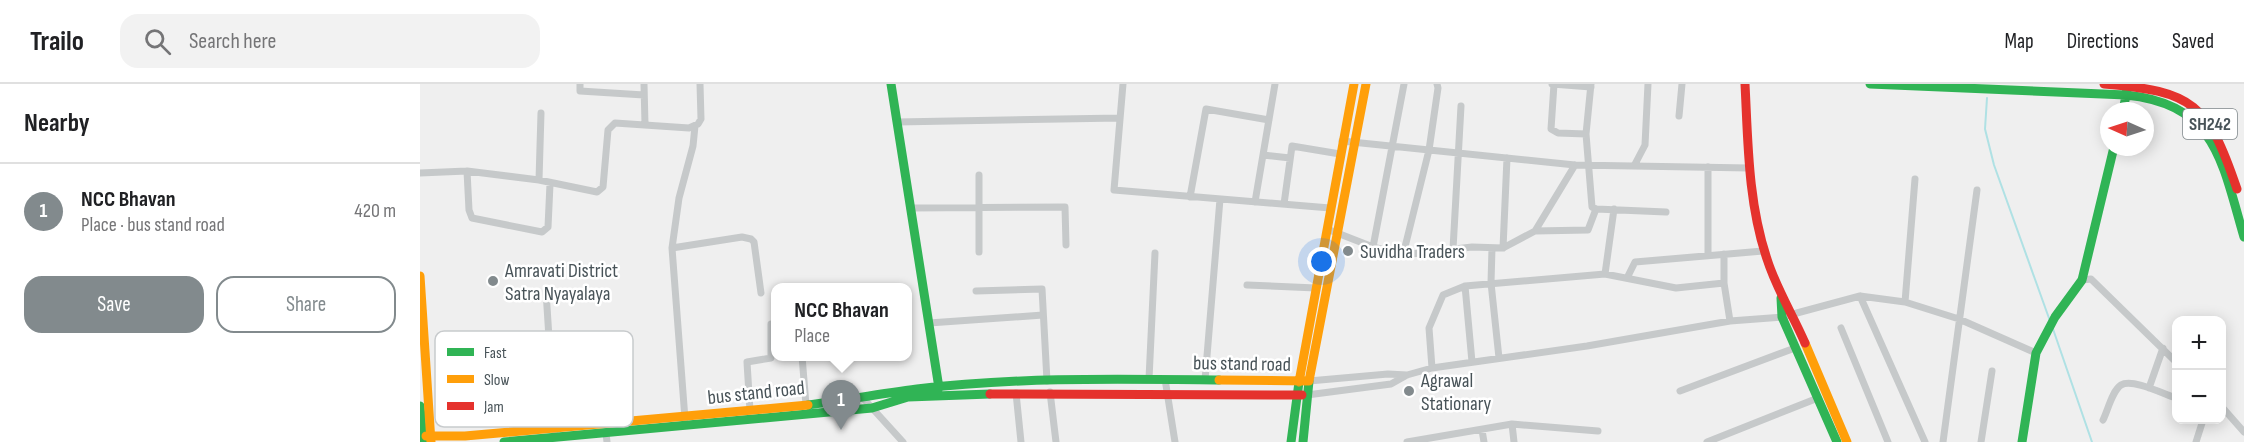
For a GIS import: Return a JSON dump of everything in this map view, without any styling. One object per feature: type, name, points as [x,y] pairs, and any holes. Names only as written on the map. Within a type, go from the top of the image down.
[{"type":"street","points":[[580,84],[580,91],[644,95]]},
{"type":"street","points":[[644,84],[645,124]]},
{"type":"street","points":[[420,173],[467,171],[539,180],[597,192],[603,187],[610,126],[615,123],[689,128],[695,126],[701,119],[700,84]]},
{"type":"street","points":[[891,84],[939,388]]},
{"type":"street","points":[[1123,84],[1114,190],[1330,208]]},
{"type":"street","points":[[1255,202],[1275,84]]},
{"type":"street","points":[[1304,382],[1316,288],[1354,84]]},
{"type":"street","points":[[1304,382],[1337,233],[1366,84]]},
{"type":"street","points":[[1373,247],[1404,84]]},
{"type":"street","points":[[1403,255],[1429,150],[1437,84]]},
{"type":"street","points":[[1586,134],[1558,133],[1551,129],[1552,84],[1591,86],[1586,134],[1592,207],[1666,212]]},
{"type":"street","points":[[1634,166],[1645,145],[1648,84]]},
{"type":"street","points":[[1679,116],[1682,84]]},
{"type":"street","points":[[1745,84],[1749,168],[1758,235],[1780,295],[1793,314],[1847,442]]},
{"type":"street","name":"SH242","points":[[1870,84],[2128,88],[2178,95],[2202,112],[2218,135],[2244,213]]},
{"type":"street","points":[[2104,84],[2128,88]]},
{"type":"street","name":"SH242","points":[[2128,88],[2148,98],[2167,103],[2187,114],[2200,125],[2218,158],[2244,237]]},
{"type":"street","points":[[1453,249],[1461,106]]},
{"type":"street","points":[[1190,196],[1206,109],[1269,120]]},
{"type":"street","points":[[539,180],[541,112]]},
{"type":"street","points":[[897,123],[1120,118]]},
{"type":"street","points":[[685,421],[672,248],[679,198],[693,146],[695,126]]},
{"type":"street","points":[[1342,141],[1575,165],[1749,168]]},
{"type":"street","points":[[1284,204],[1292,146],[1340,154]]},
{"type":"street","points":[[1263,155],[1290,158]]},
{"type":"street","points":[[2022,442],[2036,353],[2055,317],[2082,280],[2112,156]]},
{"type":"street","points":[[1503,248],[1507,158]]},
{"type":"street","points":[[1535,231],[1575,165]]},
{"type":"street","points":[[1708,167],[1708,255]]},
{"type":"street","points":[[467,171],[469,210],[472,218],[542,232],[548,227],[550,184]]},
{"type":"street","points":[[979,174],[979,252]]},
{"type":"street","points":[[1905,302],[1915,180]]},
{"type":"street","points":[[1943,442],[1977,190]]},
{"type":"street","points":[[1205,380],[1220,199]]},
{"type":"street","points":[[910,208],[1065,207],[1066,245]]},
{"type":"street","points":[[1327,229],[1373,247],[1403,255],[1453,249],[1503,248],[1535,231],[1588,230],[1596,209]]},
{"type":"street","points":[[1605,274],[1614,209]]},
{"type":"street","points":[[672,248],[742,237],[752,239],[761,293]]},
{"type":"street","points":[[1492,248],[1491,283],[1499,358]]},
{"type":"street","points":[[1627,278],[1635,262],[1763,251]]},
{"type":"street","points":[[1149,379],[1155,253]]},
{"type":"street","points":[[1724,254],[1724,283],[1730,321]]},
{"type":"street","points":[[1432,368],[1429,328],[1443,296],[1464,286],[1605,274],[1676,288],[1724,283]]},
{"type":"street","points":[[420,276],[426,439]]},
{"type":"street","points":[[2082,280],[2091,279],[2172,358]]},
{"type":"street","points":[[1246,285],[1316,288]]},
{"type":"street","points":[[1464,286],[1472,362]]},
{"type":"street","points":[[976,291],[1042,289],[1047,381]]},
{"type":"street","points":[[546,291],[549,331]]},
{"type":"street","points":[[1780,295],[1782,317],[1837,442]]},
{"type":"street","points":[[1302,395],[1391,384],[1407,375],[1432,368],[1730,321],[1782,317],[1860,296],[1905,302],[1959,320],[2036,353]]},
{"type":"street","points":[[1860,296],[1925,442]]},
{"type":"street","points":[[928,323],[1043,315]]},
{"type":"street","points":[[750,411],[747,362],[771,358],[771,324]]},
{"type":"street","points":[[1841,328],[1888,442]]},
{"type":"street","points":[[1680,391],[1795,348]]},
{"type":"street","points":[[2149,388],[2163,348]]},
{"type":"street","points":[[802,361],[806,405]]},
{"type":"street","points":[[1981,442],[1992,371]]},
{"type":"street","points":[[1304,382],[1388,374],[1407,375]]},
{"type":"street","name":"bus stand road","points":[[504,442],[606,437],[750,411],[918,389],[1047,381],[1149,379],[1304,382],[1291,442]]},
{"type":"street","points":[[1164,380],[1175,442]]},
{"type":"street","points":[[2103,420],[2117,389],[2122,385],[2134,383],[2172,397]]},
{"type":"street","points":[[1050,392],[1056,442]]},
{"type":"street","points":[[1016,393],[1021,442]]},
{"type":"street","name":"bus stand road","points":[[633,423],[872,408],[908,398],[1016,393],[1302,395]]},
{"type":"street","name":"bus stand road","points":[[1302,395],[1303,442]]},
{"type":"street","points":[[863,398],[903,442]]},
{"type":"street","points":[[1707,442],[1818,398]]},
{"type":"street","points":[[420,406],[426,439]]},
{"type":"street","points":[[2226,412],[2244,432]]},
{"type":"street","points":[[1512,424],[1514,442]]},
{"type":"street","points":[[1407,442],[1512,424],[1598,431]]},
{"type":"street","points":[[2196,442],[2202,424]]},
{"type":"street","points":[[555,438],[556,427]]},
{"type":"street","name":"bus stand road","points":[[426,439],[556,427]]},
{"type":"street","points":[[1482,430],[1484,442]]},
{"type":"waterway","points":[[1987,98],[1985,129],[1994,165],[2050,321]]},
{"type":"waterway","points":[[2053,329],[2092,442]]},
{"type":"traffic: fast","points":[[891,84],[939,388]]},
{"type":"traffic: fast","points":[[1870,84],[2126,95],[2156,101],[2179,110],[2197,124],[2221,161],[2244,237]]},
{"type":"traffic: fast","points":[[2125,102],[2127,90]]},
{"type":"traffic: fast","points":[[2022,442],[2036,353],[2055,317],[2082,280],[2112,156]]},
{"type":"traffic: fast","points":[[1781,298],[1782,317],[1837,442]]},
{"type":"traffic: fast","points":[[808,405],[917,389],[992,382],[1219,380]]},
{"type":"traffic: fast","points":[[1303,442],[1309,381]]},
{"type":"traffic: fast","points":[[1291,442],[1299,382]]},
{"type":"traffic: fast","points":[[504,442],[872,408],[908,397],[990,394]]},
{"type":"traffic: fast","points":[[420,406],[423,442]]},
{"type":"traffic: slow","points":[[1299,382],[1354,84]]},
{"type":"traffic: slow","points":[[1219,380],[1309,381],[1366,84]]},
{"type":"traffic: slow","points":[[420,276],[431,442]]},
{"type":"traffic: slow","points":[[1805,343],[1847,442]]},
{"type":"traffic: slow","points":[[633,421],[808,405]]},
{"type":"traffic: slow","points":[[426,436],[465,436],[565,427]]},
{"type":"traffic: jam","points":[[1745,84],[1752,194],[1761,238],[1775,280],[1805,343]]},
{"type":"traffic: jam","points":[[2104,84],[2159,91],[2193,107],[2206,120],[2217,138],[2237,189]]},
{"type":"traffic: jam","points":[[990,394],[1302,395]]},
{"type":"place","name":"Suvidha Traders","points":[[1348,251]]},
{"type":"place","name":"Amravati District Satra Nyayalaya","points":[[493,281]]},
{"type":"place","name":"Agrawal Stationary","points":[[1409,391]]},
{"type":"place","name":"NCC Bhavan","points":[[841,430]]}]
